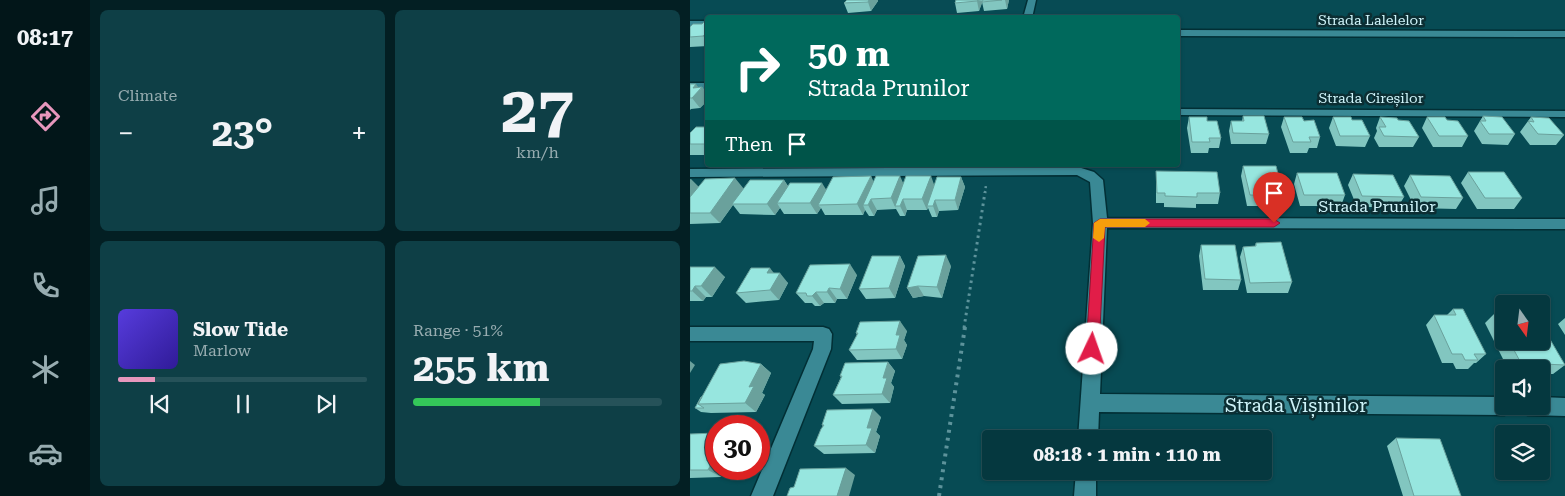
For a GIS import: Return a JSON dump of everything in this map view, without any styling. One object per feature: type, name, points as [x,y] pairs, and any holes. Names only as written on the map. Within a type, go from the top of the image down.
[{"type":"street","points":[[1028,15],[1032,0]]},
{"type":"street","points":[[690,24],[705,24]]},
{"type":"street","name":"Strada Lalelelor","points":[[1180,33],[1565,34]]},
{"type":"street","points":[[690,86],[705,86]]},
{"type":"street","name":"Strada Cireșilor","points":[[1180,112],[1565,114]]},
{"type":"street","points":[[690,173],[998,168],[1078,171],[1090,175],[1096,180],[1100,223],[1088,430]]},
{"type":"street","name":"Strada Prunilor","points":[[1100,223],[1565,224]]},
{"type":"street","points":[[690,334],[823,334],[822,349],[762,496]]},
{"type":"street","name":"Strada Vișinilor","points":[[1089,403],[1495,406]]},
{"type":"street","points":[[1550,406],[1565,406]]},
{"type":"street","points":[[1085,496],[1086,480]]},
{"type":"path","points":[[939,496],[987,177],[998,168]]},
{"type":"building","points":[[847,0],[869,0],[868,2],[844,3]]},
{"type":"building","points":[[956,0],[978,0],[955,3]]},
{"type":"building","points":[[983,0],[1002,0],[982,2]]},
{"type":"building","points":[[705,22],[705,34],[690,37],[690,27],[693,24]]},
{"type":"building","points":[[690,84],[696,84],[693,88],[702,87],[692,98],[690,98]]},
{"type":"building","points":[[1243,116],[1264,116],[1269,134],[1233,133],[1231,121],[1244,121]]},
{"type":"building","points":[[1483,116],[1502,117],[1515,134],[1489,134],[1480,121],[1486,121]]},
{"type":"building","points":[[1189,117],[1207,117],[1207,121],[1217,121],[1221,138],[1209,138],[1210,142],[1192,142]]},
{"type":"building","points":[[1284,117],[1302,117],[1304,121],[1314,120],[1320,137],[1309,137],[1311,142],[1293,142]]},
{"type":"building","points":[[1333,117],[1351,117],[1352,120],[1362,120],[1370,136],[1340,136]]},
{"type":"building","points":[[1380,117],[1409,121],[1419,137],[1384,136],[1379,127],[1386,127]]},
{"type":"building","points":[[1427,117],[1445,117],[1447,120],[1458,121],[1468,136],[1439,136]]},
{"type":"building","points":[[1531,117],[1549,118],[1564,135],[1538,134],[1528,121],[1534,122]]},
{"type":"building","points":[[696,127],[705,127],[705,144],[690,144],[690,133]]},
{"type":"building","points":[[1243,166],[1276,166],[1284,196],[1250,195]]},
{"type":"building","points":[[1156,171],[1217,172],[1220,193],[1197,193],[1197,197],[1165,196],[1165,193],[1157,193]]},
{"type":"building","points":[[1468,172],[1504,172],[1522,198],[1485,198]]},
{"type":"building","points":[[1297,173],[1337,173],[1345,195],[1304,195]]},
{"type":"building","points":[[1353,174],[1393,175],[1404,197],[1362,196]]},
{"type":"building","points":[[1410,175],[1450,176],[1463,198],[1421,197]]},
{"type":"building","points":[[871,176],[857,204],[818,205],[833,177]]},
{"type":"building","points":[[876,176],[900,176],[891,198],[871,199],[868,205],[863,205]]},
{"type":"building","points":[[906,176],[931,176],[922,199],[903,199],[900,206],[895,206]]},
{"type":"building","points":[[937,177],[961,177],[955,200],[935,200],[933,206],[927,206]]},
{"type":"building","points":[[735,178],[710,213],[690,213],[690,197],[705,179]]},
{"type":"building","points":[[750,180],[784,180],[767,204],[732,204]]},
{"type":"building","points":[[790,183],[822,183],[810,203],[777,203]]},
{"type":"building","points":[[1281,242],[1292,282],[1250,283],[1243,247],[1256,246],[1256,243]]},
{"type":"building","points":[[1201,245],[1235,245],[1241,280],[1205,279]]},
{"type":"building","points":[[946,255],[937,287],[918,286],[907,288],[918,256]]},
{"type":"building","points":[[872,256],[900,256],[889,288],[859,289]]},
{"type":"building","points":[[850,264],[840,289],[829,288],[827,292],[816,292],[812,296],[807,296],[806,293],[796,293],[810,265]]},
{"type":"building","points":[[690,267],[715,267],[701,286],[695,286],[690,291]]},
{"type":"building","points":[[751,268],[770,268],[767,273],[780,273],[770,290],[736,293]]},
{"type":"building","points":[[1453,309],[1463,309],[1486,354],[1474,354],[1478,360],[1465,360],[1462,354],[1452,354],[1434,315],[1456,315]]},
{"type":"building","points":[[900,321],[896,335],[900,335],[896,349],[849,350],[858,333],[856,333],[860,322]]},
{"type":"building","points":[[1550,339],[1565,365],[1550,364],[1550,360],[1519,360],[1514,350],[1550,350]]},
{"type":"building","points":[[744,361],[761,364],[749,387],[754,386],[745,403],[698,404],[720,364]]},
{"type":"building","points":[[888,362],[883,378],[887,378],[882,394],[833,395],[842,376],[840,376],[845,363]]},
{"type":"building","points":[[701,397],[698,404],[704,408],[695,408]]},
{"type":"building","points":[[873,409],[867,428],[872,428],[866,445],[814,446],[824,425],[822,425],[827,410]]},
{"type":"building","points":[[705,433],[705,470],[690,470],[690,434]]},
{"type":"building","points":[[1396,438],[1440,439],[1461,496],[1414,496]]},
{"type":"building","points":[[846,468],[837,496],[787,496],[790,488],[794,487],[800,469]]},
{"type":"slow traffic","points":[[1099,238],[1100,223],[1145,223]]},
{"type":"route","points":[[1092,349],[1100,223],[1274,223]]}]
